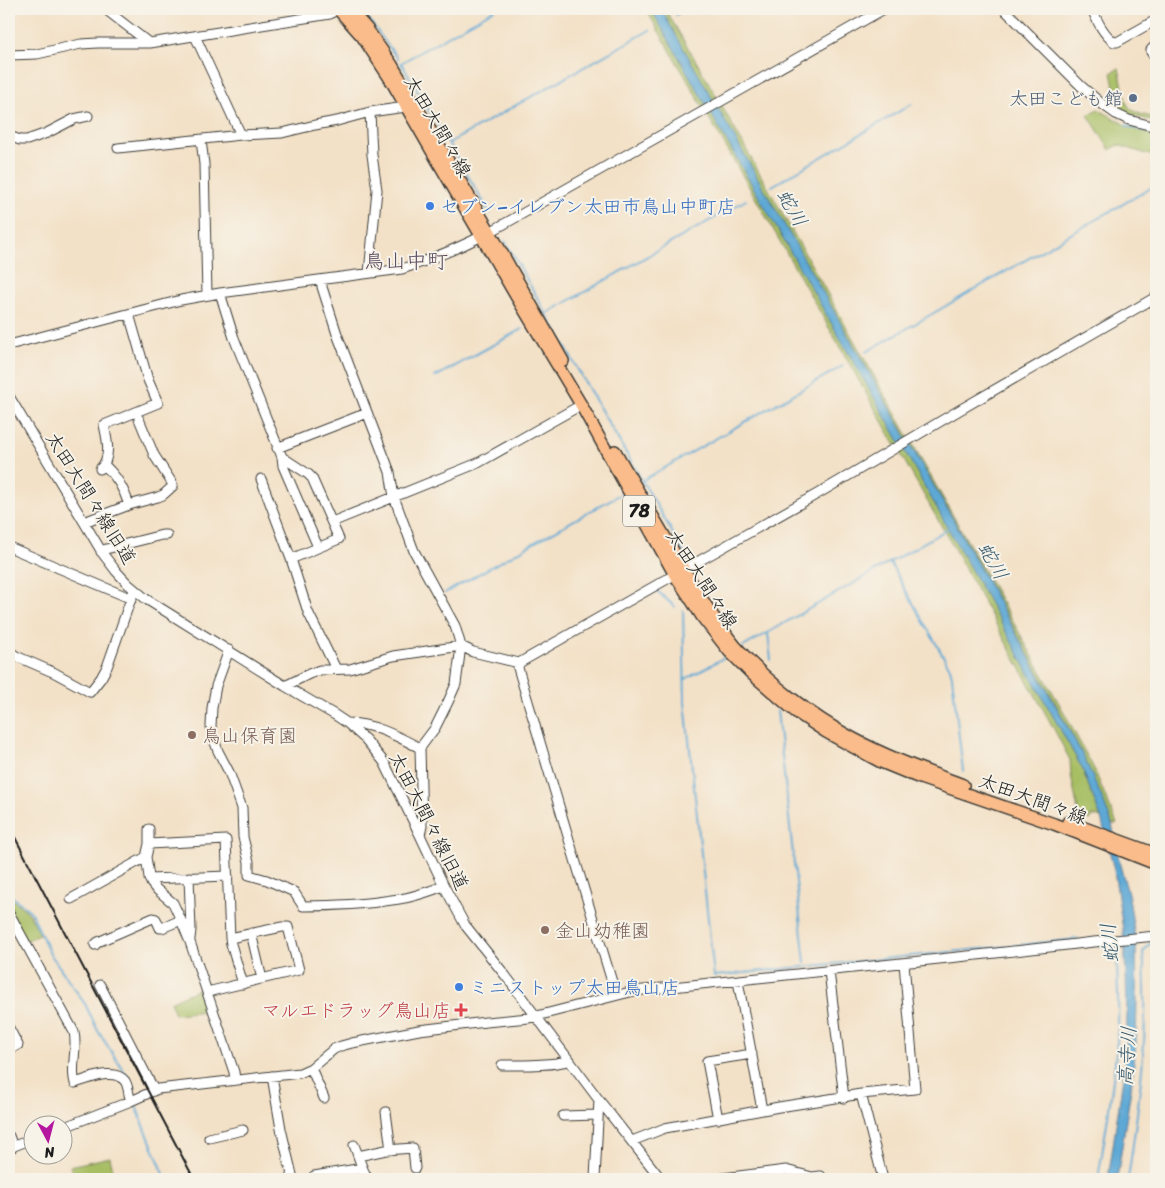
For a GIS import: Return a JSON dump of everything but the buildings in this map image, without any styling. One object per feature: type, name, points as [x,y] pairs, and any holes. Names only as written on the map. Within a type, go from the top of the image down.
[{"type":"main road","name":"太田大間々線","points":[[337,9],[362,36],[390,77],[406,107],[486,234],[586,402],[679,572]]},
{"type":"main road","name":"太田大間々線","points":[[349,9],[368,29],[392,65],[581,405],[679,572],[737,647],[779,687],[828,724],[853,738],[923,770],[1124,847],[1156,864]]},
{"type":"main road","name":"太田大間々線","points":[[1124,847],[1156,854]]},
{"type":"street","points":[[105,9],[150,43]]},
{"type":"street","points":[[9,55],[37,54],[98,42],[150,43],[330,14],[337,9]]},
{"type":"street","points":[[9,345],[166,303],[220,293],[402,269],[424,262],[486,234],[884,9]]},
{"type":"street","points":[[1004,9],[1081,86],[1102,104],[1129,120],[1156,127]]},
{"type":"street","points":[[1092,9],[1101,28],[1114,42],[1156,20]]},
{"type":"street","points":[[195,36],[241,135]]},
{"type":"street","points":[[1156,45],[1151,52],[1156,59]]},
{"type":"street","points":[[118,148],[241,135],[282,133],[337,122],[370,112],[406,107]]},
{"type":"street","points":[[369,273],[377,190],[372,155],[370,112]]},
{"type":"street","points":[[9,136],[20,140],[27,140],[47,133],[74,119],[88,116]]},
{"type":"street","points":[[201,140],[204,164],[207,296]]},
{"type":"street","points":[[322,280],[322,287],[337,334],[390,472],[394,497],[414,551],[455,626],[461,646],[456,684],[436,728],[420,748],[422,826],[420,835]]},
{"type":"street","points":[[220,293],[234,338],[282,457],[283,466],[318,547]]},
{"type":"street","points":[[616,995],[520,676],[518,668],[520,663],[1156,297]]},
{"type":"street","points":[[129,314],[148,380],[158,403],[104,425],[108,444],[102,467],[113,474],[124,490],[129,505]]},
{"type":"street","name":"太田大間々線旧道","points":[[9,396],[101,552],[133,595],[152,602],[285,686],[347,722],[366,740],[384,762],[465,925],[661,1179]]},
{"type":"street","points":[[332,522],[478,463],[581,405]]},
{"type":"street","points":[[277,448],[367,413]]},
{"type":"street","points":[[84,522],[163,494],[173,486],[154,455],[139,419]]},
{"type":"street","points":[[282,457],[312,478],[339,538],[291,559]]},
{"type":"street","points":[[261,479],[291,559],[308,612],[336,669]]},
{"type":"street","points":[[101,552],[106,549],[167,535]]},
{"type":"street","points":[[9,547],[133,595],[108,667],[90,692],[9,651]]},
{"type":"street","points":[[285,686],[320,670],[350,670],[393,656],[461,646],[473,652],[520,663]]},
{"type":"street","points":[[229,650],[216,686],[211,713],[211,726],[218,751],[230,772],[242,808],[243,837],[249,862],[249,876],[266,880],[294,892],[303,906],[332,906],[399,899],[444,886]]},
{"type":"street","points":[[347,722],[359,723],[385,731],[399,736],[420,748]]},
{"type":"street","points":[[149,829],[149,844],[146,857],[149,879],[155,888],[173,903],[181,920],[236,1080]]},
{"type":"street","points":[[149,844],[226,840],[230,938],[243,984]]},
{"type":"street","points":[[71,899],[146,857]]},
{"type":"street","points":[[149,879],[228,876]]},
{"type":"street","points":[[190,877],[192,930],[190,942]]},
{"type":"street","points":[[9,913],[74,1032],[76,1039],[73,1072],[75,1083],[104,1075],[122,1078],[126,1083],[131,1101]]},
{"type":"street","points":[[95,945],[154,918],[160,928],[181,920]]},
{"type":"street","points":[[207,992],[299,970],[288,927],[230,938]]},
{"type":"street","points":[[251,933],[262,979]]},
{"type":"street","points":[[72,1124],[154,1090],[300,1073],[311,1068],[334,1049],[352,1043],[419,1030],[536,1016],[634,991],[1156,936]]},
{"type":"street","points":[[632,1141],[665,1128],[762,1110],[861,1094],[916,1089],[904,963]]},
{"type":"street","points":[[829,971],[844,1098]]},
{"type":"street","points":[[738,981],[762,1110]]},
{"type":"street","points":[[100,985],[154,1090]]},
{"type":"street","points":[[9,1028],[18,1045],[9,1050]]},
{"type":"street","points":[[718,1119],[707,1062],[752,1054]]},
{"type":"street","points":[[502,1066],[551,1064],[570,1060]]},
{"type":"street","points":[[311,1068],[324,1098]]},
{"type":"street","points":[[272,1076],[281,1128],[294,1179]]},
{"type":"street","points":[[861,1094],[883,1179]]},
{"type":"street","points":[[595,1179],[599,1100]]},
{"type":"street","points":[[386,1112],[391,1150]]},
{"type":"street","points":[[562,1116],[598,1115]]},
{"type":"street","points":[[209,1138],[243,1130]]},
{"type":"street","points":[[9,1136],[11,1148]]},
{"type":"street","points":[[354,1145],[362,1170],[368,1179]]},
{"type":"street","points":[[358,1156],[413,1148],[415,1168]]},
{"type":"street","points":[[314,1176],[362,1170]]},
{"type":"street","points":[[723,1179],[766,1176],[786,1170],[812,1177],[821,1176],[821,1179]]},
{"type":"green space","points":[[646,9],[651,9],[911,462],[1082,768],[1101,818],[1091,816],[1090,820],[1079,816],[1070,760],[1055,731],[951,543]]},
{"type":"green space","points":[[661,9],[665,9],[703,73],[1060,705],[1094,769],[1117,824],[1112,824],[1084,757],[953,519]]},
{"type":"green space","points":[[1119,68],[1128,106],[1139,113],[1156,118],[1156,122],[1131,115],[1119,109],[1111,73]]},
{"type":"green space","points":[[1098,109],[1126,126],[1156,134],[1156,157],[1118,145],[1110,150],[1088,115]]},
{"type":"green space","points":[[9,897],[27,911],[40,934],[26,941],[9,908]]},
{"type":"green space","points":[[198,989],[207,1011],[175,1014],[170,1002]]},
{"type":"green space","points":[[110,1157],[114,1174],[87,1179],[75,1179],[70,1166]]},
{"type":"water","points":[[651,9],[661,9],[953,519],[1084,757],[1103,800],[1112,824],[1120,865],[1129,897],[1136,945],[1136,1043],[1117,1179],[1108,1179],[1126,1052],[1126,973],[1123,930],[1114,870],[1101,818],[1082,768],[911,462]]},
{"type":"waterway","points":[[361,9],[398,59]]},
{"type":"waterway","points":[[490,213],[401,63],[495,9]]},
{"type":"waterway","points":[[676,15],[686,9]]},
{"type":"waterway","points":[[449,143],[650,30]]},
{"type":"waterway","name":"蛇川","points":[[772,186],[912,104]]},
{"type":"waterway","name":"高寺川","points":[[1126,125],[1156,134]]},
{"type":"waterway","points":[[866,352],[1156,185]]},
{"type":"waterway","points":[[546,314],[746,200]]},
{"type":"waterway","points":[[505,241],[685,554],[692,557],[691,559]]},
{"type":"waterway","points":[[435,377],[522,329]]},
{"type":"waterway","points":[[638,483],[843,366]]},
{"type":"waterway","points":[[884,460],[890,457]]},
{"type":"waterway","points":[[445,593],[624,492]]},
{"type":"waterway","points":[[743,647],[951,527]]},
{"type":"waterway","points":[[695,574],[697,568],[704,563]]},
{"type":"waterway","points":[[890,563],[950,668],[963,771]]},
{"type":"waterway","points":[[656,590],[675,607]]},
{"type":"waterway","points":[[683,610],[685,702],[714,976],[1079,939]]},
{"type":"waterway","points":[[768,633],[771,660]]},
{"type":"waterway","points":[[684,680],[727,656]]},
{"type":"waterway","points":[[777,711],[805,962]]},
{"type":"waterway","points":[[10,895],[32,914],[49,952],[85,1004],[98,1031],[132,1085]]},
{"type":"waterway","name":"高寺川","points":[[1128,1179],[1136,1123],[1144,1038],[1145,981],[1143,952],[1151,943],[1156,943]]},
{"type":"waterway","name":"蛇川","points":[[1098,1179],[1117,1046],[1118,1018],[1117,953],[1115,947],[1100,946]]},
{"type":"waterway","points":[[135,1104],[166,1179]]},
{"type":"railway","points":[[9,826],[194,1179]]},
{"type":"place","name":"太田こども館","points":[[1133,98]]},
{"type":"place","name":"セブン−イレブン太田市鳥山中町店","points":[[430,206]]},
{"type":"place","name":"鳥山保育園","points":[[192,735]]},
{"type":"place","name":"金山幼稚園","points":[[545,930]]},
{"type":"place","name":"ミニストップ太田鳥山店","points":[[459,987]]},
{"type":"place","name":"マルエドラッグ鳥山店","points":[[461,1010]]},
{"type":"district","name":"鳥山中町","points":[[406,261]]}]
